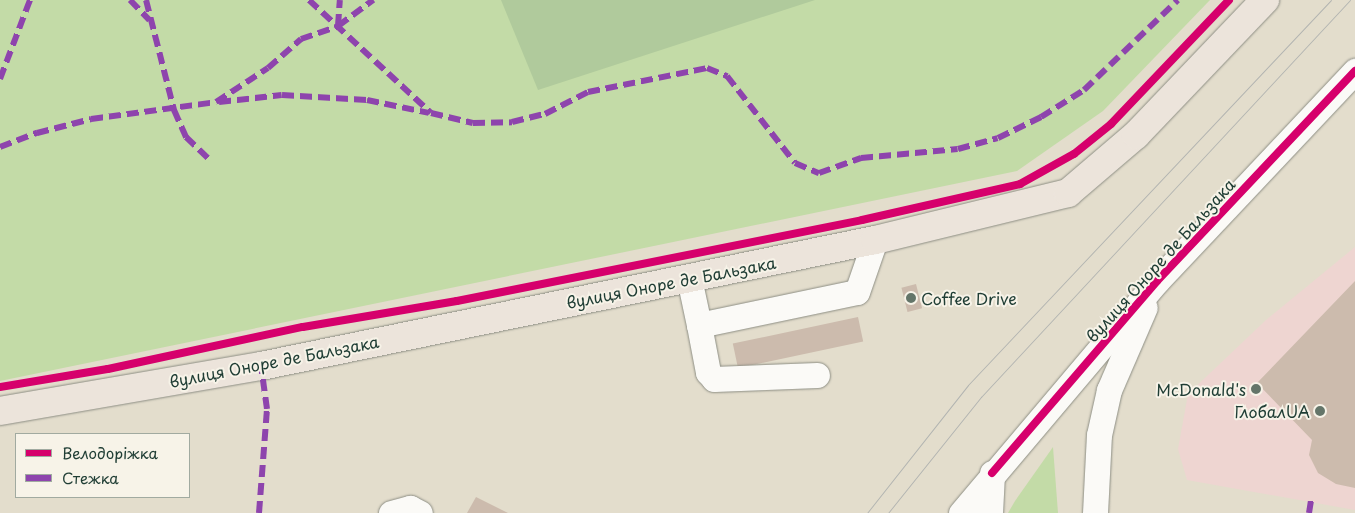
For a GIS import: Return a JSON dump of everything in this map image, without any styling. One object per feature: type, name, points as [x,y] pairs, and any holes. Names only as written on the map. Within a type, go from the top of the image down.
[{"type":"main road","name":"вулиця Оноре де Бальзака","points":[[0,410],[261,366],[876,240],[1068,193],[1136,135],[1265,0]]},
{"type":"street","name":"вулиця Оноре де Бальзака","points":[[962,513],[992,473],[1157,281],[1355,71]]},
{"type":"street","points":[[698,325],[856,292],[876,240]]},
{"type":"street","points":[[689,278],[708,372],[714,378],[817,375]]},
{"type":"street","points":[[1095,513],[1099,435],[1109,390],[1157,281]]},
{"type":"street","points":[[990,513],[992,473]]},
{"type":"street","points":[[391,513],[410,508],[420,513]]},
{"type":"shaded area","points":[[1355,247],[1355,510],[1187,480],[1178,449],[1188,394],[1266,320]]},
{"type":"green space","points":[[0,0],[1210,0],[1103,111],[1017,171],[0,381]]},
{"type":"green space","points":[[501,0],[815,0],[538,90]]},
{"type":"green space","points":[[1053,447],[1058,513],[1008,513],[1015,501]]},
{"type":"building","name":"ГлобалUA","points":[[1355,281],[1355,488],[1336,484],[1318,473],[1309,455],[1312,440],[1257,383]]},
{"type":"building","name":"Coffee Drive","points":[[916,284],[922,308],[907,312],[901,288]]},
{"type":"building","points":[[858,317],[863,341],[738,368],[733,344]]},
{"type":"building","points":[[476,497],[508,513],[467,513]]},
{"type":"tram line","points":[[867,513],[968,385],[1331,0]]},
{"type":"tram line","points":[[888,513],[981,397],[1350,0]]},
{"type":"marked path","points":[[0,79],[30,0]]},
{"type":"marked path","points":[[130,0],[149,20]]},
{"type":"marked path","points":[[146,0],[174,110],[186,137],[210,160]]},
{"type":"marked path","points":[[309,0],[431,113],[473,123],[512,122],[545,114],[588,92],[707,68],[727,76],[795,163],[819,173],[861,158],[958,149],[998,138],[1041,117],[1084,90],[1178,0]]},
{"type":"marked path","points":[[338,26],[340,0]]},
{"type":"marked path","points":[[0,147],[37,133],[91,119],[216,102],[268,68],[301,39],[338,26],[373,0]]},
{"type":"marked path","points":[[219,102],[282,95],[367,100],[429,113]]},
{"type":"marked path","points":[[259,513],[267,409],[261,366]]},
{"type":"marked path","points":[[1309,513],[1311,500]]},
{"type":"cycle path","points":[[0,387],[108,369],[303,327],[457,301],[862,220],[1020,184],[1074,154],[1111,124],[1229,0]]},
{"type":"cycle path","points":[[992,473],[1157,281],[1355,71]]},
{"type":"place","name":"Coffee Drive","points":[[911,298]]},
{"type":"place","name":"McDonald's","points":[[1256,389]]},
{"type":"place","name":"ГлобалUA","points":[[1320,411]]}]
